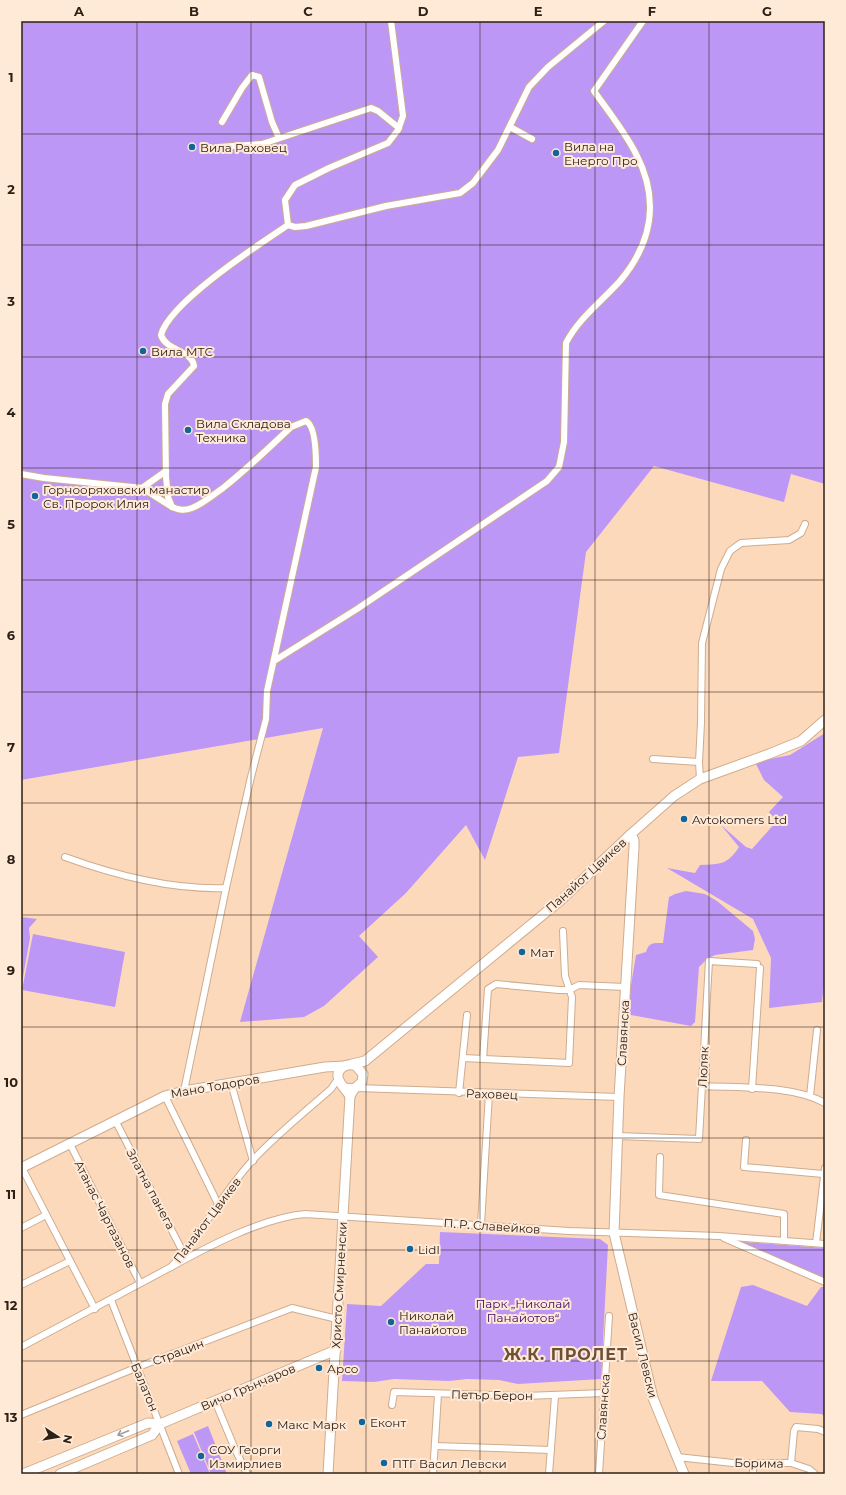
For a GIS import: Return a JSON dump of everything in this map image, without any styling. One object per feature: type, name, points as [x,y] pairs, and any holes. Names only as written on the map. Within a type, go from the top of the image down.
[{"type":"street","points":[[288,225],[285,200],[295,185],[329,168],[388,143],[399,128],[402,116],[392,21]]},
{"type":"street","points":[[288,225],[295,227],[306,226],[386,206],[460,193],[472,183],[498,150],[529,87],[548,67],[604,21]]},
{"type":"street","points":[[274,661],[357,609],[492,519],[547,481],[559,466],[564,442],[566,343],[572,331],[620,281],[638,258],[649,226],[650,200],[645,177],[637,155],[594,91],[643,21]]},
{"type":"street","points":[[222,122],[242,88],[252,75],[259,77],[272,122],[279,138]]},
{"type":"street","points":[[219,146],[262,144],[371,108],[378,111],[399,128]]},
{"type":"street","points":[[510,128],[532,139]]},
{"type":"street","points":[[172,507],[168,497],[166,472],[166,432],[164,414],[166,399],[172,388],[194,366],[189,358],[167,346],[163,341],[161,336],[165,325],[207,283],[288,225]]},
{"type":"street","points":[[21,474],[142,488],[172,507],[179,510],[185,510],[198,506],[252,463],[291,427],[306,421],[311,425],[315,446],[316,467],[267,691],[266,719],[251,777],[226,888],[184,1091]]},
{"type":"street","points":[[142,488],[166,472]]},
{"type":"street","points":[[700,779],[699,762],[702,718],[702,643],[721,569],[730,551],[741,544],[789,540],[801,533],[805,524]]},
{"type":"street","name":"Панайот Цвикев","points":[[21,1348],[171,1267],[184,1252],[218,1204],[253,1161],[331,1089],[344,1070],[365,1061],[561,900],[674,796],[700,779],[770,754],[801,741],[825,720]]},
{"type":"street","points":[[653,759],[699,762]]},
{"type":"street","name":"Славянска","points":[[614,1233],[617,1136],[634,847],[634,840],[631,834]]},
{"type":"street","points":[[65,857],[92,867],[141,880],[204,889],[226,888]]},
{"type":"street","points":[[463,1058],[569,1063],[572,997],[565,976],[563,931]]},
{"type":"street","name":"Люляк","points":[[617,1136],[699,1139],[709,961],[758,966],[752,1089]]},
{"type":"street","points":[[483,1059],[488,989],[496,984],[569,990],[578,985],[625,987]]},
{"type":"street","points":[[460,1093],[467,1015]]},
{"type":"street","points":[[810,1096],[817,1030]]},
{"type":"street","points":[[355,1087],[365,1061]]},
{"type":"street","name":"Мано Тодоров","points":[[21,1167],[165,1096],[184,1091],[330,1067],[344,1070],[359,1068],[355,1087]]},
{"type":"street","points":[[344,1070],[355,1087]]},
{"type":"street","points":[[231,1083],[253,1161]]},
{"type":"street","points":[[702,1086],[752,1089],[810,1096],[825,1103]]},
{"type":"street","points":[[331,1089],[355,1087]]},
{"type":"street","name":"Раховец","points":[[355,1087],[460,1093],[619,1098]]},
{"type":"street","name":"Христо Смирненски","points":[[328,1474],[343,1215],[355,1087]]},
{"type":"street","points":[[481,1224],[489,1094]]},
{"type":"street","points":[[165,1096],[218,1204]]},
{"type":"street","name":"Златна панега","points":[[115,1120],[184,1252],[185,1260]]},
{"type":"street","points":[[746,1140],[744,1167],[824,1171],[816,1243]]},
{"type":"street","name":"Атанас Чартазанов","points":[[70,1144],[140,1284]]},
{"type":"street","points":[[660,1157],[659,1196],[784,1214],[784,1240]]},
{"type":"street","points":[[21,1167],[95,1309]]},
{"type":"street","name":"П. Р. Славейков","points":[[171,1267],[249,1229],[286,1215],[305,1214],[343,1215],[614,1233],[719,1236],[825,1244]]},
{"type":"street","points":[[21,1228],[46,1215]]},
{"type":"street","name":"Васил Левски","points":[[614,1233],[653,1398],[684,1474]]},
{"type":"street","points":[[719,1236],[825,1282]]},
{"type":"street","points":[[21,1285],[70,1261]]},
{"type":"street","name":"Балатон","points":[[111,1300],[179,1474]]},
{"type":"street","name":"Страцин","points":[[21,1415],[292,1308],[337,1319]]},
{"type":"street","name":"Славянска","points":[[599,1474],[609,1316]]},
{"type":"street","name":"Вичо Грънчаров","points":[[23,1474],[148,1423],[160,1424],[336,1350]]},
{"type":"street","name":"Петър Берон","points":[[392,1405],[394,1392],[555,1396],[604,1393]]},
{"type":"street","points":[[433,1474],[438,1394]]},
{"type":"street","points":[[549,1474],[555,1396]]},
{"type":"street","points":[[215,1401],[247,1474]]},
{"type":"street","name":"Вичо Грънчаров","points":[[60,1474],[152,1435],[160,1424]]},
{"type":"street","points":[[791,1464],[794,1431],[796,1427],[818,1429],[825,1432]]},
{"type":"street","points":[[435,1446],[551,1450]]},
{"type":"street","name":"Борима","points":[[678,1457],[753,1464],[791,1464],[809,1468],[815,1474]]},
{"type":"street","points":[[753,1464],[753,1474]]},
{"type":"green space","points":[[21,21],[825,21],[825,484],[791,474],[784,502],[654,466],[586,552],[559,753],[518,757],[485,860],[466,825],[406,893],[359,936],[378,957],[324,1006],[304,1017],[240,1022],[323,728],[21,780]]},
{"type":"green space","points":[[825,733],[825,983],[822,1002],[769,1008],[771,958],[753,919],[667,868],[695,873],[700,865],[718,864],[731,857],[739,847],[721,825],[746,847],[752,849],[777,821],[769,812],[783,797],[764,780],[755,762],[790,755]]},
{"type":"green space","points":[[686,891],[705,894],[717,901],[753,931],[755,939],[753,950],[715,955],[707,959],[699,967],[695,1022],[691,1026],[631,1015],[627,1009],[636,955],[646,952],[652,944],[663,943],[669,897]]},
{"type":"green space","points":[[21,917],[37,919],[29,928],[30,938],[21,988]]},
{"type":"green space","points":[[33,934],[125,952],[115,1007],[22,990]]},
{"type":"green space","name":"Парк „Николай Панайотов“","points":[[440,1232],[600,1239],[608,1245],[601,1379],[518,1384],[499,1380],[467,1379],[449,1381],[394,1379],[374,1382],[342,1381],[347,1304],[381,1306],[426,1264],[439,1264]]},
{"type":"green space","points":[[744,1242],[825,1248],[825,1278],[745,1245]]},
{"type":"green space","points":[[753,1285],[807,1306],[821,1287],[825,1287],[825,1416],[821,1414],[790,1412],[762,1381],[711,1381],[741,1287]]},
{"type":"green space","points":[[208,1426],[227,1474],[211,1474],[194,1432]]},
{"type":"green space","points":[[193,1434],[210,1474],[191,1474],[177,1441]]},
{"type":"place","name":"Вила Раховец","points":[[192,147]]},
{"type":"place","name":"Вила на Енерго Про","points":[[556,153]]},
{"type":"place","name":"Вила МТС","points":[[143,351]]},
{"type":"place","name":"Вила Складова Техника","points":[[188,430]]},
{"type":"place","name":"Горнооряховски манастир Св. Пророк Илия","points":[[35,496]]},
{"type":"place","name":"Avtokomers Ltd","points":[[684,819]]},
{"type":"place","name":"Мат","points":[[522,952]]},
{"type":"place","name":"Lidl","points":[[410,1249]]},
{"type":"place","name":"Николай Панайотов","points":[[391,1322]]},
{"type":"place","name":"Арсо","points":[[319,1368]]},
{"type":"place","name":"Еконт","points":[[362,1422]]},
{"type":"place","name":"Макс Марк","points":[[269,1424]]},
{"type":"place","name":"СОУ Георги Измирлиев","points":[[201,1456]]},
{"type":"place","name":"ПТГ Васил Левски","points":[[384,1463]]},
{"type":"district","name":"Ж.К. ПРОЛЕТ","points":[[566,1354]]}]
